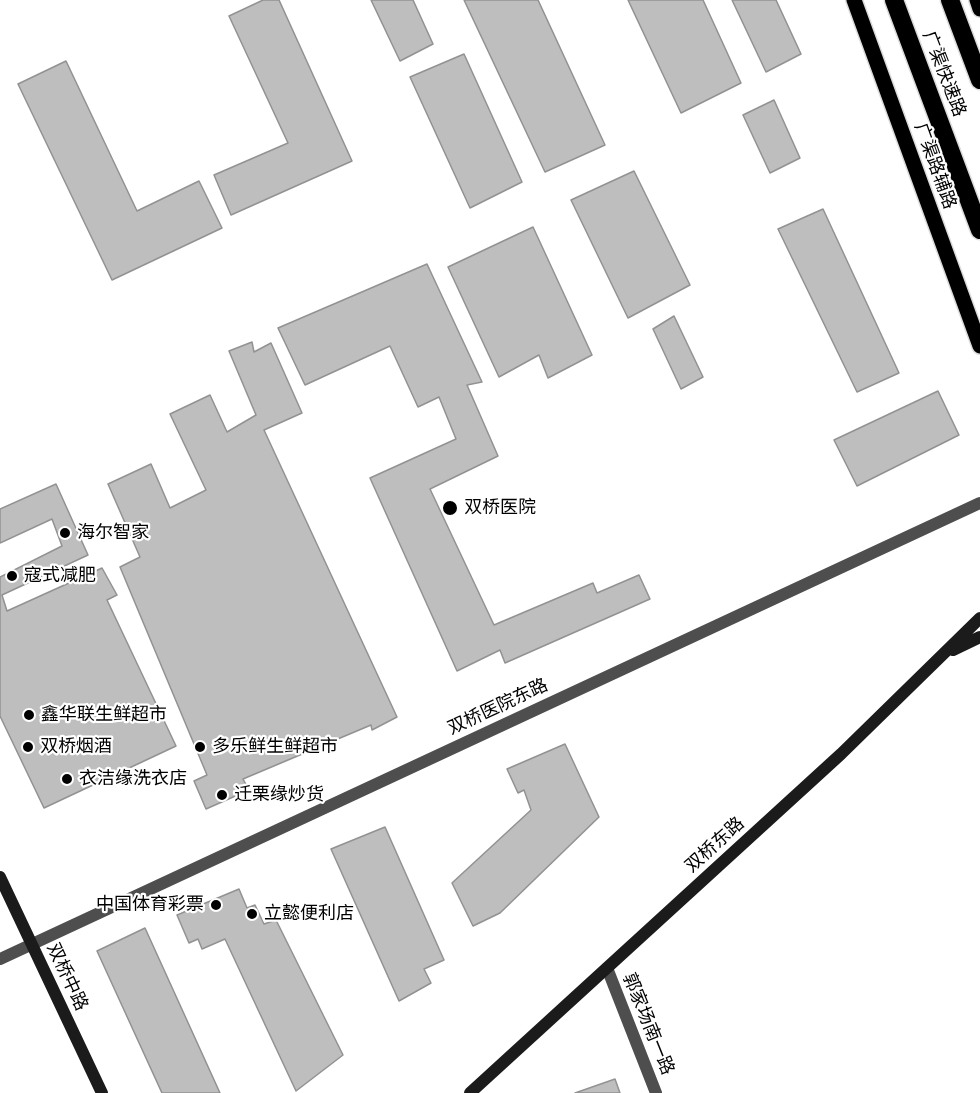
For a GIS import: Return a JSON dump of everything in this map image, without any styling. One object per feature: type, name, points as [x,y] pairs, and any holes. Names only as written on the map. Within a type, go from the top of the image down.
[{"type":"highway","name":"广渠快速路","points":[[894,0],[980,230]]},
{"type":"highway","name":"广渠快速路","points":[[950,0],[980,81]]},
{"type":"main road","name":"广渠路辅路","points":[[854,0],[980,346]]},
{"type":"main road","points":[[977,0],[980,9]]},
{"type":"street","name":"双桥医院东路","points":[[0,959],[980,503]]},
{"type":"street","name":"双桥东路","points":[[470,1093],[841,754],[980,618]]},
{"type":"street","points":[[942,656],[980,637]]},
{"type":"street","name":"双桥中路","points":[[0,877],[102,1093]]},
{"type":"street","name":"郭家场南一路","points":[[607,968],[656,1093]]},
{"type":"building","points":[[263,0],[279,0],[352,161],[231,215],[214,175],[288,143],[229,16]]},
{"type":"building","points":[[371,0],[413,0],[433,44],[400,61]]},
{"type":"building","points":[[464,0],[538,0],[605,145],[545,172]]},
{"type":"building","points":[[628,0],[703,0],[741,83],[681,113]]},
{"type":"building","points":[[732,0],[776,0],[801,54],[766,72]]},
{"type":"building","points":[[464,54],[522,182],[470,208],[410,77]]},
{"type":"building","points":[[66,61],[137,211],[199,181],[222,228],[112,280],[18,84]]},
{"type":"building","points":[[774,100],[800,158],[770,173],[743,115]]},
{"type":"building","points":[[634,171],[690,285],[628,318],[571,200]]},
{"type":"building","points":[[823,209],[899,373],[857,392],[778,229]]},
{"type":"building","points":[[533,227],[592,355],[548,378],[539,355],[499,377],[448,267]]},
{"type":"building","points":[[427,264],[482,382],[467,385],[498,456],[430,489],[494,625],[593,583],[597,593],[639,575],[650,599],[505,663],[500,650],[457,671],[370,478],[456,439],[439,397],[418,407],[390,346],[305,385],[278,328]]},
{"type":"building","points":[[674,316],[703,377],[681,389],[653,329]]},
{"type":"building","points":[[252,342],[254,352],[271,343],[302,413],[264,430],[397,717],[372,730],[371,725],[243,779],[249,790],[206,809],[194,781],[207,775],[120,567],[140,557],[108,484],[151,464],[170,508],[206,490],[170,414],[210,395],[227,432],[256,415],[229,351]]},
{"type":"building","points":[[938,391],[959,435],[857,486],[834,440]]},
{"type":"building","points":[[56,484],[88,555],[2,595],[7,611],[102,568],[117,595],[107,600],[176,746],[44,808],[0,716],[0,577],[62,546],[52,519],[0,543],[0,509]]},
{"type":"building","points":[[565,744],[599,817],[500,913],[473,926],[452,883],[531,810],[524,790],[518,793],[507,769]]},
{"type":"building","points":[[385,827],[444,960],[424,969],[431,983],[399,1001],[331,849]]},
{"type":"building","points":[[239,889],[247,908],[255,905],[264,924],[276,920],[343,1055],[296,1091],[225,939],[202,949],[198,939],[189,943],[177,915]]},
{"type":"building","points":[[145,928],[220,1093],[162,1093],[97,951]]},
{"type":"building","points":[[615,1079],[620,1093],[575,1093]]},
{"type":"place","name":"双桥医院","points":[[450,508]]},
{"type":"place","name":"海尔智家","points":[[65,533]]},
{"type":"place","name":"寇式减肥","points":[[12,576]]},
{"type":"place","name":"鑫华联生鲜超市","points":[[29,715]]},
{"type":"place","name":"双桥烟酒","points":[[28,747]]},
{"type":"place","name":"多乐鲜生鲜超市","points":[[200,747]]},
{"type":"place","name":"衣洁缘洗衣店","points":[[67,779]]},
{"type":"place","name":"迁栗缘炒货","points":[[222,795]]},
{"type":"place","name":"中国体育彩票","points":[[216,905]]},
{"type":"place","name":"立懿便利店","points":[[252,914]]}]
